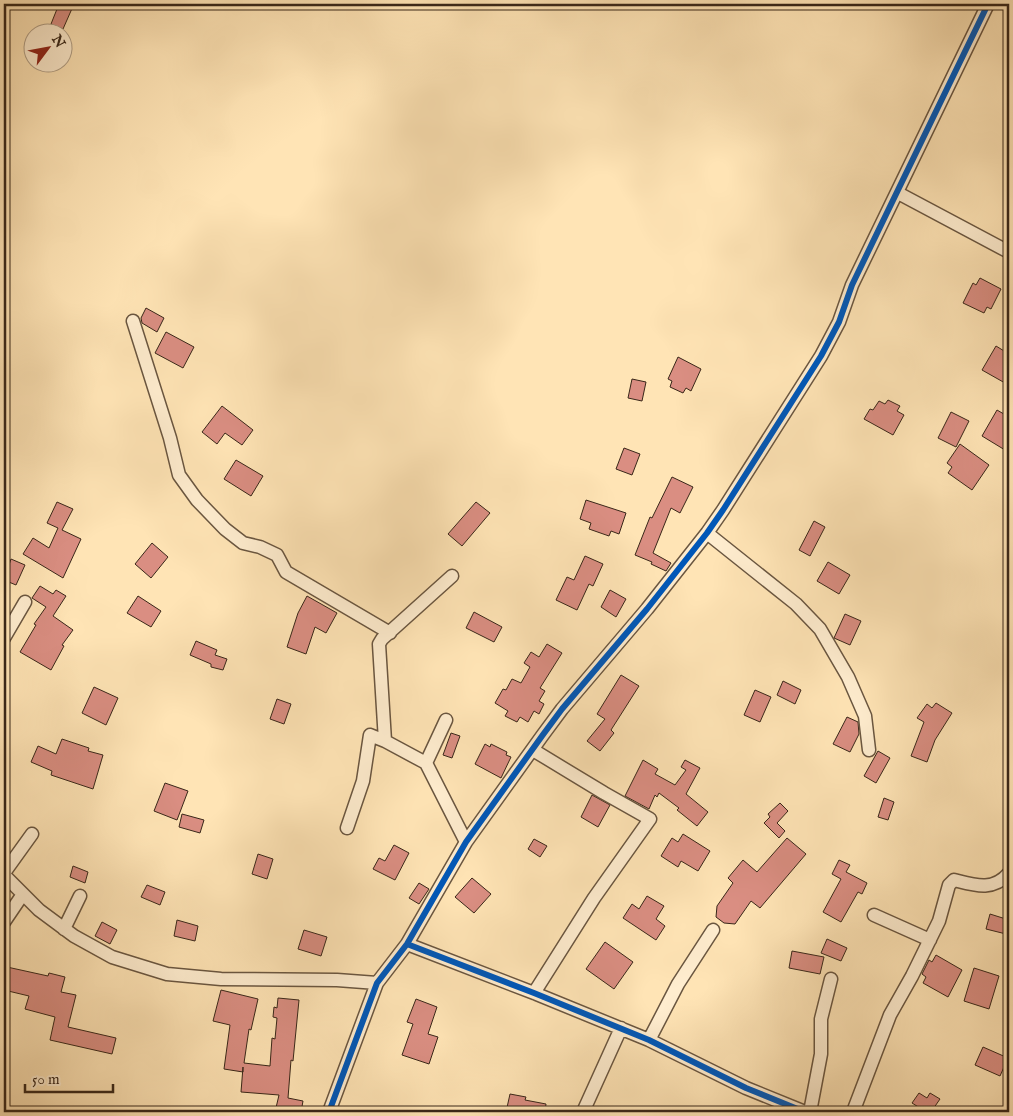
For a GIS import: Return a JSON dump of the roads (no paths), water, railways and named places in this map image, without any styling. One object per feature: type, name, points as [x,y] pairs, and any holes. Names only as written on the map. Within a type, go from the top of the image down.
[{"type":"street","points":[[329,1112],[377,983],[407,944],[466,842],[562,709],[647,609],[707,533],[738,488],[821,356],[839,322],[852,285],[988,4]]},
{"type":"street","points":[[898,193],[1009,252]]},
{"type":"street","points":[[133,321],[170,438],[179,475],[197,500],[243,543],[260,547],[277,555],[286,572],[390,633]]},
{"type":"street","points":[[707,533],[796,604],[820,628],[848,677],[865,716],[869,750]]},
{"type":"street","points":[[385,741],[379,644],[452,576]]},
{"type":"street","points":[[4,638],[25,602]]},
{"type":"street","points":[[426,762],[446,720]]},
{"type":"street","points":[[347,828],[362,781],[370,735],[426,762],[466,842]]},
{"type":"street","points":[[532,750],[650,819],[594,898],[534,993]]},
{"type":"street","points":[[32,834],[4,874],[39,910],[64,929],[112,957],[167,974],[221,979],[337,980],[377,983]]},
{"type":"street","points":[[853,1112],[890,1015],[939,921],[949,884],[954,880],[975,886],[992,885],[1006,877],[1009,873]]},
{"type":"street","points":[[4,922],[23,894]]},
{"type":"street","points":[[64,929],[80,896]]},
{"type":"street","points":[[874,915],[930,940]]},
{"type":"street","points":[[649,1040],[678,984],[713,930]]},
{"type":"street","points":[[407,944],[621,1028],[746,1088],[805,1112]]},
{"type":"street","points":[[810,1112],[821,1054],[821,1019],[831,979]]},
{"type":"street","points":[[583,1112],[621,1028]]}]
